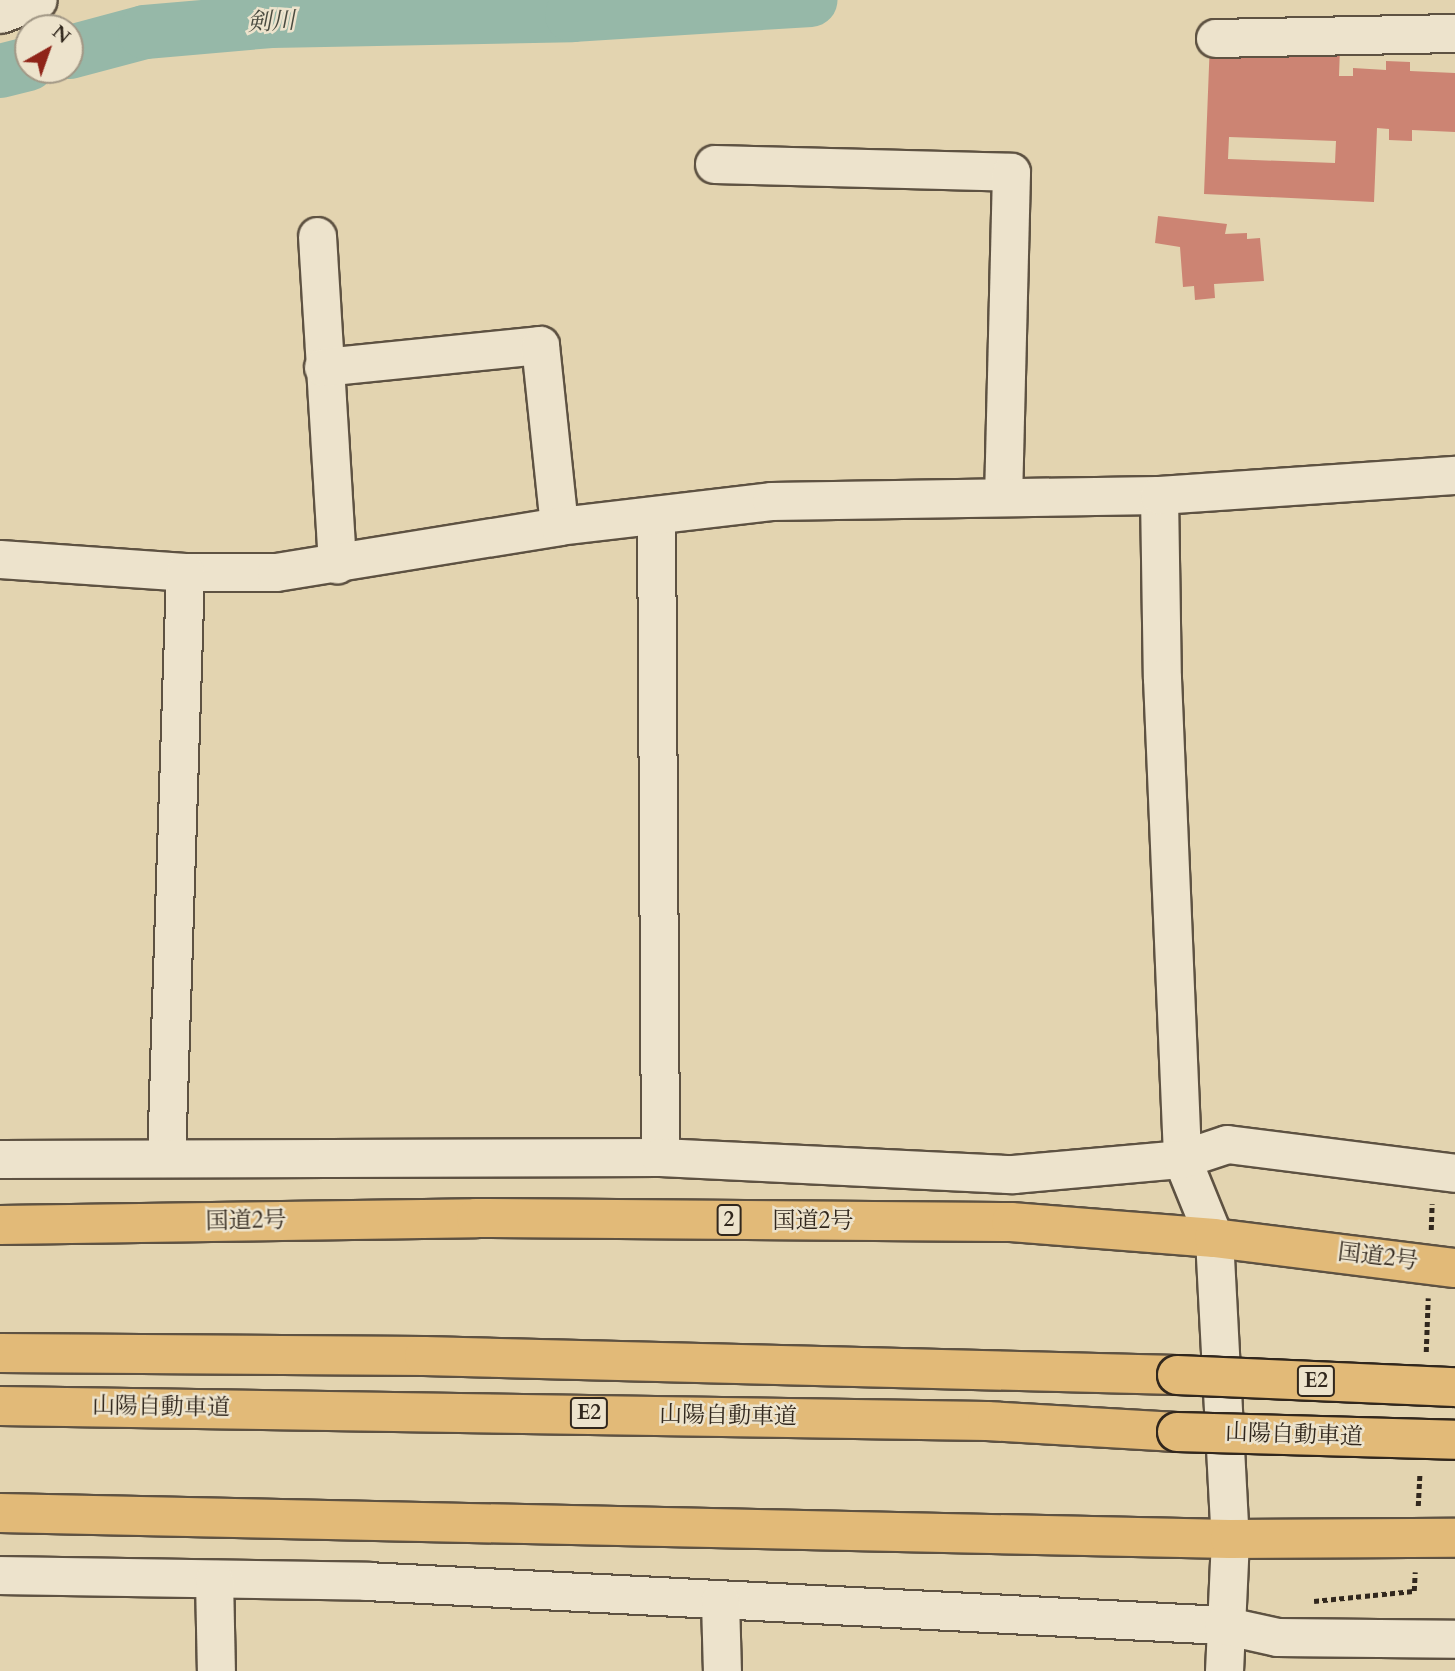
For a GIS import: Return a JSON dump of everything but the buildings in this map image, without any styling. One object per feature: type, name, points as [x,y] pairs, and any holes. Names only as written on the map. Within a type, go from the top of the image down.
[{"type":"highway","name":"国道2号","points":[[0,1225],[476,1218],[1012,1222],[1214,1238],[1455,1268]]},
{"type":"highway","name":"E2","points":[[0,1353],[424,1356],[1177,1374],[1455,1387]]},
{"type":"highway","name":"山陽自動車道","points":[[0,1406],[973,1420],[1177,1432],[1455,1440]]},
{"type":"highway","points":[[0,1513],[1230,1539],[1455,1538]]},
{"type":"street","points":[[0,14],[38,0]]},
{"type":"street","points":[[1214,38],[1455,33]]},
{"type":"street","points":[[714,164],[1011,172],[1003,496]]},
{"type":"street","points":[[317,236],[337,564]]},
{"type":"street","points":[[323,367],[540,345],[559,526]]},
{"type":"street","points":[[0,559],[185,572],[276,572],[559,526],[771,501],[1159,495],[1455,475]]},
{"type":"street","points":[[1159,495],[1162,678],[1182,1159],[1214,1238],[1230,1539],[1223,1625],[1224,1671]]},
{"type":"street","points":[[656,514],[660,1157]]},
{"type":"street","points":[[166,1158],[185,572]]},
{"type":"street","points":[[0,1159],[660,1157],[1013,1174],[1182,1159],[1227,1144],[1455,1173]]},
{"type":"street","points":[[0,1575],[366,1581],[1223,1625],[1277,1637],[1455,1639]]},
{"type":"street","points":[[214,1579],[216,1671]]},
{"type":"street","points":[[720,1601],[722,1671]]},
{"type":"path","points":[[1306,1602],[1414,1591],[1415,1567]]},
{"type":"waterway","name":"剣川","points":[[84,48],[145,32],[271,21],[572,15],[811,0]]},
{"type":"waterway","name":"剣川","points":[[0,71],[14,68]]}]
